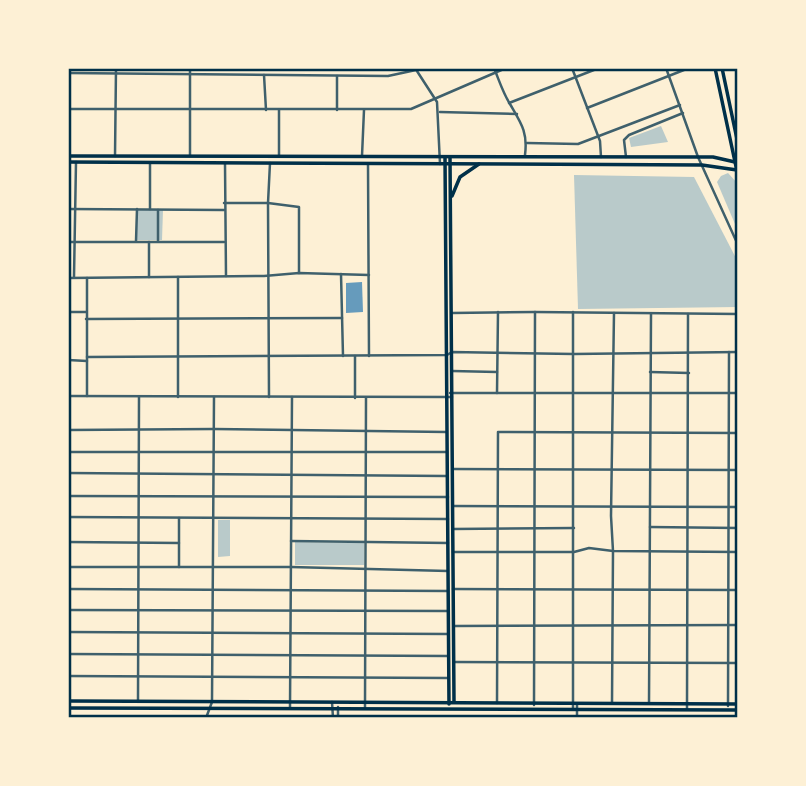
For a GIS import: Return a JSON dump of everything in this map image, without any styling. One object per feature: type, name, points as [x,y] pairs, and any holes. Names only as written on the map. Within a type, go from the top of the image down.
[{"type":"main road","points":[[68,162],[702,166],[737,172],[715,68]]},
{"type":"main road","points":[[722,68],[738,144]]},
{"type":"main road","points":[[68,156],[698,157],[723,158],[736,163]]},
{"type":"main road","points":[[445,157],[453,469],[453,552],[448,611],[451,706]]},
{"type":"main road","points":[[445,164],[452,196],[452,313],[449,354],[452,370],[447,432],[448,571],[454,626],[451,706]]},
{"type":"main road","points":[[452,196],[460,177],[479,164]]},
{"type":"main road","points":[[68,701],[290,705]]},
{"type":"main road","points":[[134,708],[136,701]]},
{"type":"main road","points":[[451,706],[497,703],[534,706]]},
{"type":"main road","points":[[575,706],[612,703],[738,704]]},
{"type":"main road","points":[[68,708],[365,705],[738,710]]},
{"type":"street","points":[[190,68],[190,156]]},
{"type":"street","points":[[226,68],[226,76]]},
{"type":"street","points":[[311,68],[311,75]]},
{"type":"street","points":[[68,109],[411,109],[488,77],[495,70],[506,68]]},
{"type":"street","points":[[572,68],[598,137],[601,157]]},
{"type":"street","points":[[509,103],[599,68]]},
{"type":"street","points":[[666,68],[698,157],[738,245]]},
{"type":"street","points":[[587,107],[689,68]]},
{"type":"street","points":[[68,73],[116,71],[226,76],[388,76],[415,69],[435,97],[445,164]]},
{"type":"street","points":[[495,70],[509,103],[517,114],[527,143],[525,157]]},
{"type":"street","points":[[116,71],[116,156]]},
{"type":"street","points":[[264,74],[266,110]]},
{"type":"street","points":[[337,76],[337,110]]},
{"type":"street","points":[[527,143],[572,145],[680,105]]},
{"type":"street","points":[[279,110],[279,156]]},
{"type":"street","points":[[362,156],[364,110]]},
{"type":"street","points":[[439,112],[517,114]]},
{"type":"street","points":[[626,157],[624,139],[629,135],[683,113]]},
{"type":"street","points":[[74,277],[76,162]]},
{"type":"street","points":[[150,162],[150,209]]},
{"type":"street","points":[[225,163],[226,276]]},
{"type":"street","points":[[269,397],[270,163]]},
{"type":"street","points":[[368,163],[369,356]]},
{"type":"street","points":[[224,203],[268,203],[299,207],[299,273]]},
{"type":"street","points":[[68,209],[224,210]]},
{"type":"street","points":[[135,242],[137,209]]},
{"type":"street","points":[[158,209],[158,242]]},
{"type":"street","points":[[68,242],[224,242]]},
{"type":"street","points":[[149,242],[149,277]]},
{"type":"street","points":[[68,278],[264,276],[299,273],[369,275]]},
{"type":"street","points":[[341,274],[343,356]]},
{"type":"street","points":[[178,277],[178,397]]},
{"type":"street","points":[[87,278],[87,396]]},
{"type":"street","points":[[68,312],[86,312]]},
{"type":"street","points":[[497,393],[498,312]]},
{"type":"street","points":[[534,706],[535,312]]},
{"type":"street","points":[[573,312],[573,662],[577,718]]},
{"type":"street","points":[[452,313],[738,314]]},
{"type":"street","points":[[612,703],[614,313]]},
{"type":"street","points":[[649,704],[651,314]]},
{"type":"street","points":[[687,710],[688,314]]},
{"type":"street","points":[[86,319],[342,318]]},
{"type":"street","points":[[728,710],[729,352]]},
{"type":"street","points":[[68,360],[738,352]]},
{"type":"street","points":[[355,356],[355,398]]},
{"type":"street","points":[[452,370],[497,372]]},
{"type":"street","points":[[650,372],[689,373]]},
{"type":"street","points":[[68,396],[366,398],[497,393],[738,393]]},
{"type":"street","points":[[136,701],[139,396]]},
{"type":"street","points":[[206,718],[212,702],[214,397]]},
{"type":"street","points":[[290,705],[292,397]]},
{"type":"street","points":[[365,705],[366,398]]},
{"type":"street","points":[[68,430],[447,432]]},
{"type":"street","points":[[497,703],[498,432],[738,433]]},
{"type":"street","points":[[68,452],[447,452]]},
{"type":"street","points":[[453,469],[738,470]]},
{"type":"street","points":[[68,473],[447,476]]},
{"type":"street","points":[[68,496],[448,497]]},
{"type":"street","points":[[453,506],[738,507]]},
{"type":"street","points":[[68,517],[448,519]]},
{"type":"street","points":[[179,518],[179,567]]},
{"type":"street","points":[[650,527],[738,528]]},
{"type":"street","points":[[453,529],[574,528]]},
{"type":"street","points":[[291,541],[448,543]]},
{"type":"street","points":[[68,542],[179,543]]},
{"type":"street","points":[[453,552],[574,552],[589,548],[649,552],[738,552]]},
{"type":"street","points":[[68,567],[291,567],[448,571]]},
{"type":"street","points":[[68,589],[738,590]]},
{"type":"street","points":[[68,610],[448,611]]},
{"type":"street","points":[[454,626],[738,625]]},
{"type":"street","points":[[68,632],[448,634]]},
{"type":"street","points":[[68,654],[448,656]]},
{"type":"street","points":[[454,662],[738,663]]},
{"type":"street","points":[[68,676],[449,678]]},
{"type":"street","points":[[333,718],[335,705]]},
{"type":"street","points":[[335,705],[338,718]]},
{"type":"street","points":[[451,706],[451,718]]},
{"type":"shaded area","points":[[661,126],[668,142],[631,147],[629,138]]},
{"type":"shaded area","points":[[728,173],[738,184],[738,231],[717,182],[721,176]]},
{"type":"shaded area","points":[[574,175],[694,177],[738,262],[738,307],[578,309]]},
{"type":"shaded area","points":[[137,209],[163,210],[162,240],[137,240]]},
{"type":"shaded area","points":[[218,520],[230,520],[230,556],[218,557]]},
{"type":"shaded area","points":[[295,542],[364,543],[364,565],[295,565]]},
{"type":"water","points":[[362,282],[363,312],[346,313],[346,283]]}]
